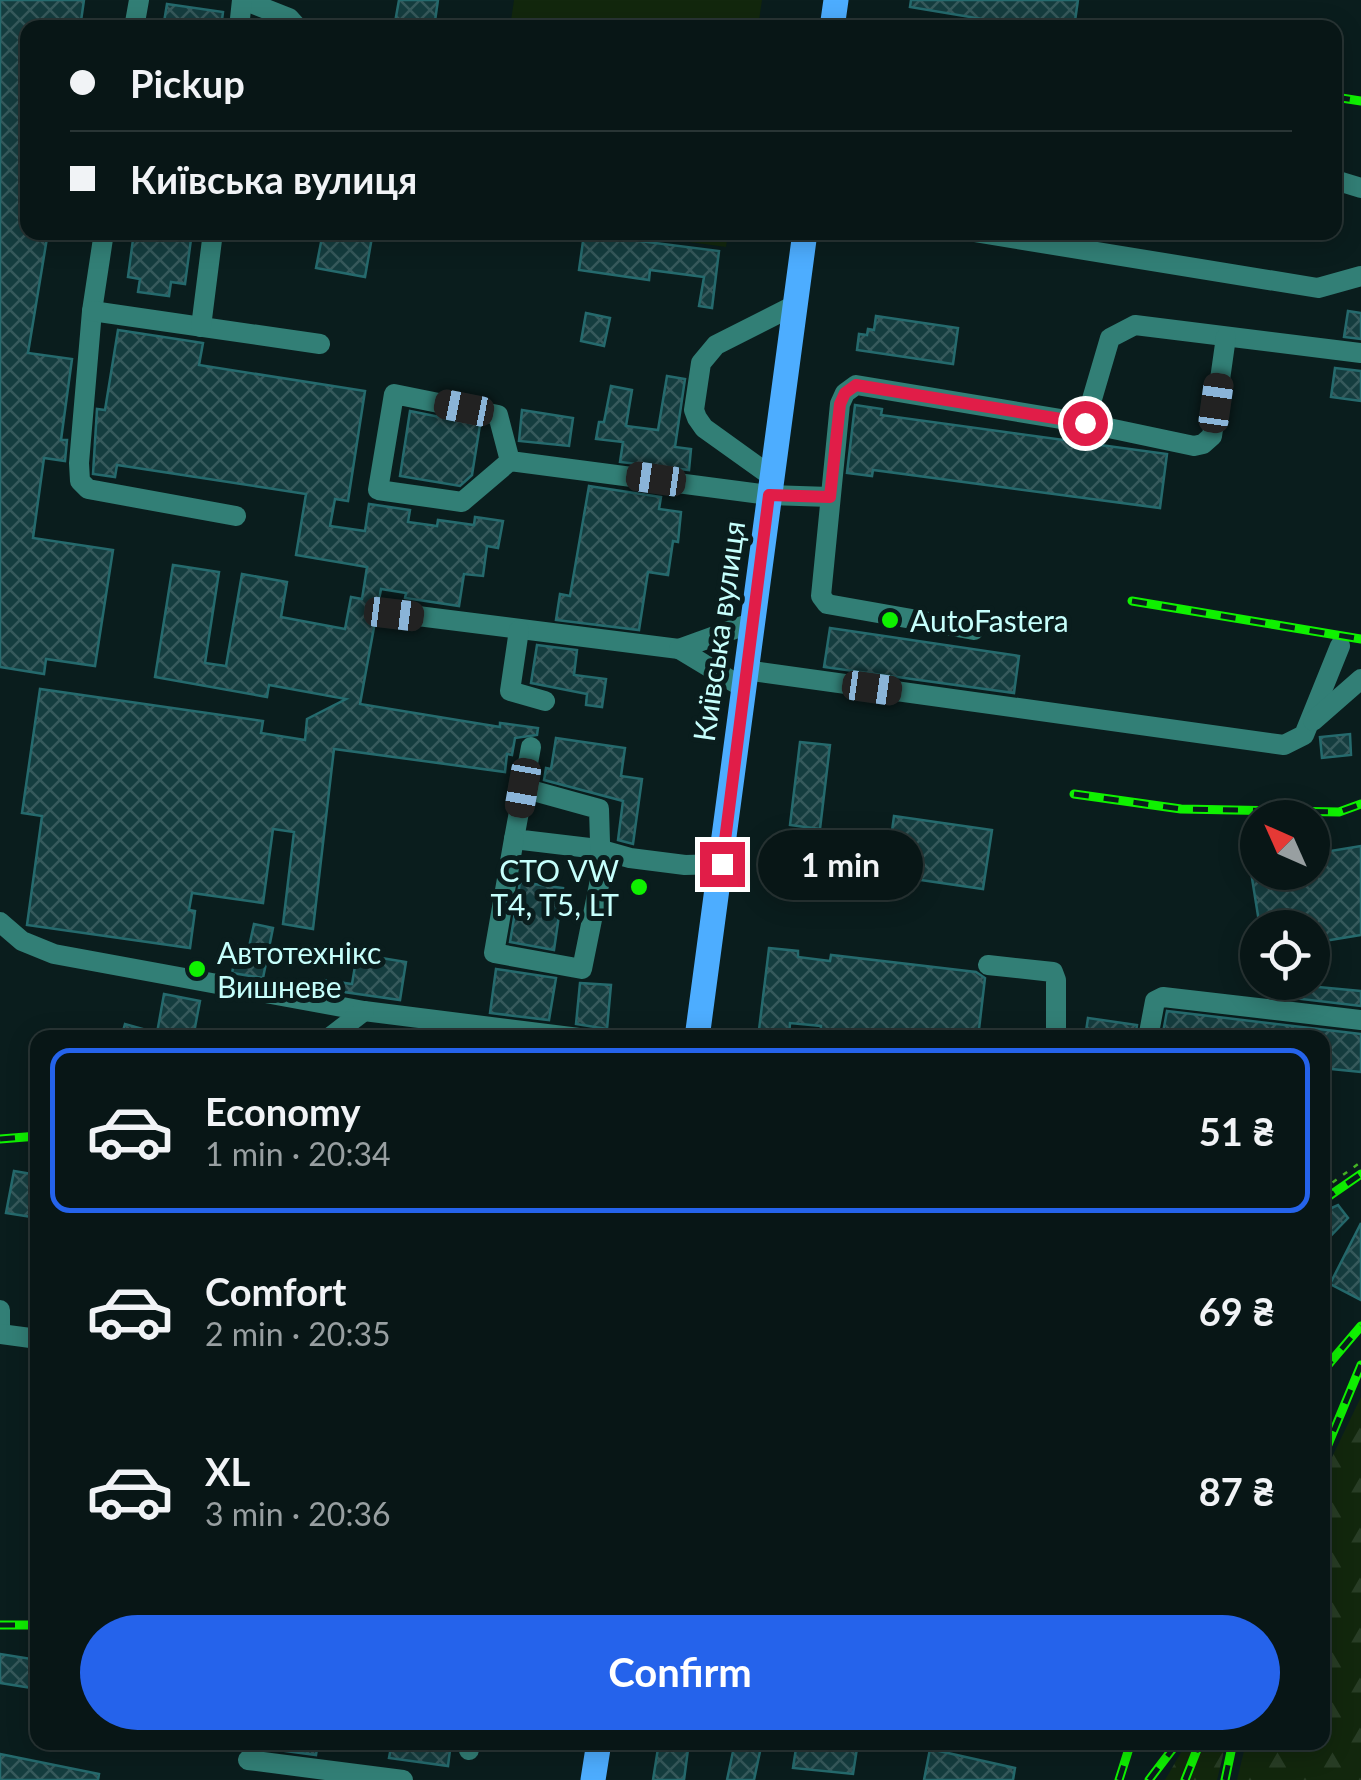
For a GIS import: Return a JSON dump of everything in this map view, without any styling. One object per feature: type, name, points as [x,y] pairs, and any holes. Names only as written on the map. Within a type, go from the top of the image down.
[{"type":"main road","name":"Київська вулиця","points":[[698,1030],[804,240]]},
{"type":"main road","points":[[594,1780],[597,1750]]},
{"type":"lane","points":[[243,0],[291,20]]},
{"type":"lane","points":[[103,240],[92,311],[78,463],[80,481],[88,490],[236,516]]},
{"type":"lane","points":[[201,327],[212,240]]},
{"type":"lane","points":[[1023,240],[1318,288],[1361,276]]},
{"type":"lane","points":[[770,486],[704,428],[694,410],[705,355],[795,304]]},
{"type":"lane","points":[[92,311],[320,344]]},
{"type":"lane","points":[[1085,423],[1110,338],[1134,325],[1361,353]]},
{"type":"lane","points":[[974,630],[827,604],[821,596],[840,404],[845,393],[856,385],[1085,423],[1194,446],[1212,436],[1226,337]]},
{"type":"lane","points":[[510,461],[498,415],[394,394],[378,490],[462,502],[510,461],[770,486],[830,497]]},
{"type":"lane","points":[[394,614],[679,649],[744,678],[1284,744],[1304,735],[1340,646]]},
{"type":"lane","points":[[679,649],[751,622]]},
{"type":"lane","points":[[520,630],[510,691],[545,701]]},
{"type":"lane","points":[[1308,726],[1361,679]]},
{"type":"lane","points":[[523,788],[599,809],[601,875],[582,969],[494,954],[530,747]]},
{"type":"lane","points":[[514,839],[685,865],[722,864]]},
{"type":"lane","points":[[0,922],[22,940],[54,954],[364,1011],[515,1030]]},
{"type":"lane","points":[[988,965],[1053,972],[1056,1030]]},
{"type":"lane","points":[[1149,1030],[1154,1001],[1163,998],[1361,1020]]},
{"type":"lane","points":[[339,1030],[364,1011]]},
{"type":"lane","points":[[0,1310],[0,1334],[30,1338]]},
{"type":"lane","points":[[248,1760],[403,1780]]},
{"type":"path","points":[[1330,1184],[1361,1162]]},
{"type":"green space","points":[[514,0],[762,0],[759,20],[511,20]]},
{"type":"green space","points":[[674,240],[727,240],[726,247]]},
{"type":"green space","points":[[1361,1397],[1361,1780],[1237,1780],[1244,1750],[1330,1750],[1330,1461]]},
{"type":"green space","points":[[1182,1750],[1224,1750],[1217,1780],[1165,1780]]},
{"type":"building","points":[[0,0],[84,0],[81,20],[20,20],[20,240],[47,240],[28,353],[72,359],[61,440],[67,440],[65,461],[44,458],[33,538],[113,550],[95,666],[46,659],[44,674],[0,667]]},
{"type":"building","points":[[399,0],[438,0],[435,20],[395,20]]},
{"type":"building","points":[[911,0],[1078,0],[1075,20],[988,20],[910,7]]},
{"type":"building","points":[[167,4],[223,12],[222,20],[164,20]]},
{"type":"building","points":[[133,240],[191,240],[185,284],[171,282],[169,296],[138,292],[140,279],[128,277]]},
{"type":"building","points":[[321,240],[371,240],[365,277],[316,268]]},
{"type":"building","points":[[583,240],[632,240],[719,251],[712,308],[699,306],[704,277],[650,270],[649,280],[579,270]]},
{"type":"building","points":[[1348,311],[1361,313],[1361,339],[1344,337]]},
{"type":"building","points":[[586,313],[610,318],[604,346],[581,341]]},
{"type":"building","points":[[876,316],[958,328],[953,364],[857,350],[859,334],[867,335],[868,329],[874,330]]},
{"type":"building","points":[[118,330],[203,343],[199,365],[365,391],[348,501],[335,499],[330,526],[365,531],[369,504],[410,510],[408,522],[437,526],[438,520],[474,525],[475,517],[503,521],[498,548],[487,546],[483,576],[464,574],[459,606],[405,598],[406,593],[381,589],[360,704],[500,727],[500,723],[538,728],[537,735],[515,738],[512,755],[507,754],[505,772],[334,749],[313,929],[283,924],[294,832],[273,829],[263,903],[192,893],[189,910],[195,911],[190,948],[27,925],[42,816],[22,813],[40,689],[263,721],[261,733],[305,740],[307,719],[346,699],[269,685],[267,697],[155,677],[173,565],[219,572],[205,663],[226,666],[242,574],[287,582],[281,617],[345,629],[351,597],[362,599],[367,567],[296,555],[306,494],[117,465],[115,477],[93,474],[97,409],[105,410]]},
{"type":"building","points":[[1335,368],[1361,371],[1361,401],[1331,397]]},
{"type":"building","points":[[667,376],[685,379],[675,447],[691,449],[689,470],[620,462],[623,442],[596,439],[599,422],[604,422],[611,386],[632,390],[626,426],[658,430]]},
{"type":"building","points":[[855,405],[882,409],[881,415],[1167,454],[1160,508],[873,470],[872,476],[847,473]]},
{"type":"building","points":[[522,410],[573,418],[569,446],[519,441]]},
{"type":"building","points":[[410,411],[480,425],[472,475],[460,486],[400,476]]},
{"type":"building","points":[[589,486],[661,497],[659,509],[681,512],[678,542],[673,541],[668,575],[648,572],[639,630],[556,620],[560,594],[570,596]]},
{"type":"building","points":[[830,628],[1019,656],[1014,693],[824,667]]},
{"type":"building","points":[[537,645],[577,650],[574,675],[606,679],[602,707],[586,705],[587,694],[531,683]]},
{"type":"building","points":[[1350,734],[1351,755],[1322,758],[1320,737]]},
{"type":"building","points":[[556,738],[625,748],[621,776],[642,779],[633,844],[618,840],[623,801],[544,780],[546,768],[551,769]]},
{"type":"building","points":[[800,742],[830,745],[820,829],[790,825]]},
{"type":"building","points":[[894,816],[992,830],[983,889],[886,875]]},
{"type":"building","points":[[1361,846],[1361,935],[1330,940],[1330,910],[1257,910],[1254,890],[1330,890],[1330,851]]},
{"type":"building","points":[[520,882],[563,888],[554,950],[510,942]]},
{"type":"building","points":[[254,924],[273,928],[263,978],[232,973],[238,945],[249,947]]},
{"type":"building","points":[[769,948],[798,951],[798,957],[830,961],[831,955],[976,972],[985,978],[979,1030],[821,1030],[821,1026],[790,1023],[790,1030],[759,1030]]},
{"type":"building","points":[[357,954],[406,962],[400,1000],[315,988],[316,979],[352,984]]},
{"type":"building","points":[[496,969],[556,978],[549,1020],[490,1013]]},
{"type":"building","points":[[580,983],[611,985],[607,1029],[576,1024]]},
{"type":"building","points":[[1330,988],[1361,991],[1361,1006],[1310,1000],[1330,1000]]},
{"type":"building","points":[[164,994],[200,1001],[195,1030],[158,1030]]},
{"type":"building","points":[[1167,1011],[1327,1030],[1163,1030]]},
{"type":"building","points":[[1088,1018],[1137,1025],[1136,1030],[1086,1030]]},
{"type":"building","points":[[125,1024],[146,1030],[123,1030]]},
{"type":"building","points":[[1330,1030],[1361,1034],[1361,1072],[1330,1069]]},
{"type":"building","points":[[14,1171],[30,1174],[30,1217],[6,1213]]},
{"type":"building","points":[[1338,1205],[1348,1218],[1330,1237],[1330,1208]]},
{"type":"building","points":[[1361,1223],[1361,1300],[1330,1284]]},
{"type":"building","points":[[0,1654],[30,1659],[30,1688],[0,1683]]},
{"type":"building","points":[[278,1750],[317,1750],[316,1755]]},
{"type":"building","points":[[390,1750],[450,1750],[448,1766],[389,1758]]},
{"type":"building","points":[[658,1750],[688,1750],[684,1780],[653,1780]]},
{"type":"building","points":[[733,1750],[760,1750],[754,1780],[727,1780]]},
{"type":"building","points":[[796,1750],[857,1750],[853,1774],[793,1768]]},
{"type":"building","points":[[930,1750],[1015,1768],[1013,1780],[924,1780]]},
{"type":"building","points":[[0,1754],[99,1774],[98,1780],[0,1780]]},
{"type":"railway","points":[[1342,98],[1361,101]]},
{"type":"railway","points":[[1132,601],[1361,639]]},
{"type":"railway","points":[[1074,794],[1181,809],[1339,812],[1361,804]]},
{"type":"railway","points":[[0,1139],[30,1137]]},
{"type":"railway","points":[[1330,1195],[1361,1174]]},
{"type":"railway","points":[[1330,1363],[1361,1326]]},
{"type":"railway","points":[[1330,1440],[1361,1365]]},
{"type":"railway","points":[[0,1625],[30,1625]]},
{"type":"railway","points":[[1119,1780],[1128,1750]]},
{"type":"railway","points":[[1149,1780],[1172,1750]]},
{"type":"railway","points":[[1185,1780],[1197,1750]]},
{"type":"railway","points":[[1225,1780],[1231,1750]]},
{"type":"place","name":"AutoFastera","points":[[890,620]]},
{"type":"place","name":"СТО VW T4, T5, LT","points":[[639,887]]},
{"type":"place","name":"Автотехнікс Вишневе","points":[[197,969]]},
{"type":"route","points":[[722,864],[769,495],[830,497],[840,404],[845,393],[856,385],[1085,423]]}]
